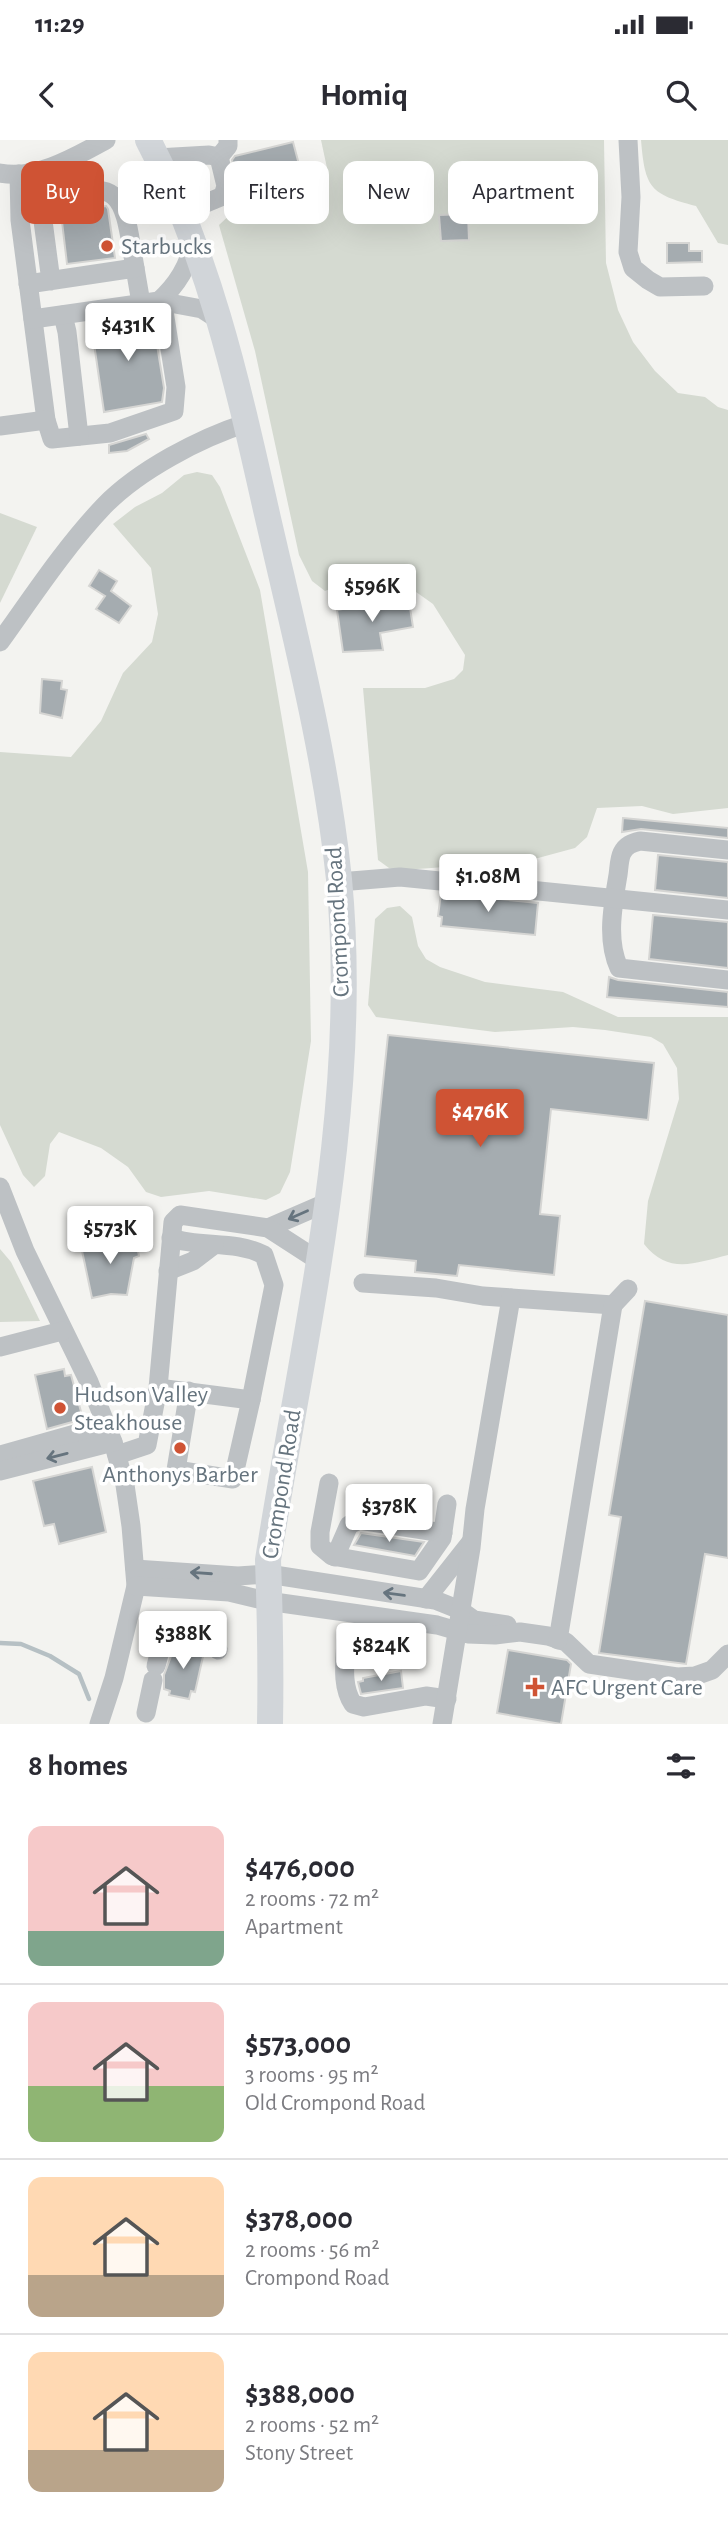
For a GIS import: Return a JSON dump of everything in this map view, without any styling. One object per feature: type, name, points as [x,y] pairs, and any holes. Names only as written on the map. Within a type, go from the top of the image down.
[{"type":"highway","name":"Crompond Road","points":[[187,224],[219,320],[247,423],[309,694],[327,793],[339,882],[341,1031],[328,1202],[270,1547],[267,1601],[271,1633],[270,1724]]},
{"type":"street","points":[[106,140],[56,165],[10,173],[20,220],[46,420],[52,439],[110,433],[174,411],[176,387],[164,311],[150,302],[135,268],[127,224]]},
{"type":"street","points":[[628,140],[631,197],[628,252],[633,268],[660,287],[704,286]]},
{"type":"street","points":[[153,149],[209,155],[224,149],[226,186],[223,196],[210,201]]},
{"type":"street","points":[[51,281],[43,221],[50,204],[60,198],[103,190],[111,193],[118,201]]},
{"type":"street","points":[[111,272],[102,266],[68,270],[61,265],[54,217],[55,209],[62,204],[108,199],[118,205]]},
{"type":"street","points":[[150,302],[171,290],[185,270],[194,242]]},
{"type":"street","points":[[28,284],[135,268]]},
{"type":"street","points":[[33,319],[150,302],[202,309],[219,320]]},
{"type":"street","points":[[63,315],[79,436]]},
{"type":"street","points":[[0,426],[46,420]]},
{"type":"street","points":[[0,642],[79,534],[106,504],[144,475],[197,443],[247,423]]},
{"type":"street","points":[[728,850],[640,841],[630,844],[622,853],[614,899],[612,941],[619,968],[728,980]]},
{"type":"street","points":[[339,882],[400,877],[728,910]]},
{"type":"street","points":[[0,1186],[24,1251],[89,1382],[113,1441],[129,1512],[135,1577],[114,1678],[99,1724]]},
{"type":"street","points":[[268,1228],[328,1202]]},
{"type":"street","points":[[0,1455],[113,1441],[148,1445],[158,1388],[173,1222],[180,1215],[268,1228],[319,1261]]},
{"type":"street","points":[[171,1238],[187,1244],[249,1247],[264,1255],[274,1285],[233,1479],[176,1470],[189,1391]]},
{"type":"street","points":[[167,1271],[193,1261],[214,1245]]},
{"type":"street","points":[[363,1283],[436,1288],[483,1296],[613,1305]]},
{"type":"street","points":[[558,1640],[613,1305],[628,1289]]},
{"type":"street","points":[[442,1724],[511,1298]]},
{"type":"street","points":[[0,1347],[62,1331]]},
{"type":"street","points":[[158,1388],[251,1400]]},
{"type":"street","points":[[0,1471],[113,1441]]},
{"type":"street","points":[[329,1483],[320,1546],[335,1557],[419,1572],[442,1538],[447,1504]]},
{"type":"street","points":[[335,1557],[349,1524],[359,1520],[443,1533]]},
{"type":"street","points":[[426,1599],[472,1539]]},
{"type":"street","points":[[135,1577],[268,1574],[426,1599],[459,1620]]},
{"type":"street","points":[[135,1577],[267,1601],[507,1625],[520,1632],[558,1640],[579,1653],[589,1664],[677,1677],[712,1671],[728,1654]]},
{"type":"street","points":[[146,1713],[162,1643],[167,1633],[173,1628],[191,1629],[207,1635],[218,1650]]},
{"type":"street","points":[[346,1640],[344,1669],[347,1695],[354,1704],[364,1707],[426,1696],[446,1699]]},
{"type":"shaded area","points":[[321,140],[604,140],[606,263],[618,310],[633,342],[655,371],[678,393],[705,397],[718,407],[728,410],[728,808],[673,814],[642,806],[597,808],[587,837],[575,848],[527,861],[404,870],[389,868],[378,860],[363,688],[425,688],[454,679],[463,670],[465,655],[433,604],[409,587],[365,575],[325,591],[312,581],[299,555],[255,351],[219,225],[224,220],[224,224],[329,224],[329,161],[326,161]]},
{"type":"shaded area","points":[[641,140],[728,140],[728,245],[718,243],[696,206],[659,193],[653,186],[645,169]]},
{"type":"shaded area","points":[[197,472],[212,475],[220,487],[260,590],[308,872],[311,1041],[290,1172],[280,1193],[266,1200],[209,1191],[161,1197],[146,1192],[128,1167],[101,1148],[59,1132],[50,1144],[45,1176],[34,1187],[23,1175],[0,1125],[0,752],[71,757],[101,721],[123,673],[152,642],[158,614],[151,568],[113,524],[135,507],[162,493],[184,475]]},
{"type":"shaded area","points":[[0,513],[37,527],[0,603]]},
{"type":"shaded area","points":[[400,906],[412,917],[418,946],[426,959],[440,967],[485,982],[563,992],[618,1017],[728,1017],[728,1255],[693,1263],[672,1263],[653,1254],[644,1244],[648,1201],[679,1099],[677,1068],[663,1044],[651,1037],[605,1030],[573,1027],[495,1032],[376,1017],[368,1005],[375,919],[387,908]]},
{"type":"shaded area","points":[[0,1249],[11,1262],[40,1321],[0,1322]]},
{"type":"building","points":[[293,142],[298,161],[232,161],[235,156]]},
{"type":"building","points":[[104,206],[108,209],[115,258],[67,264],[62,224],[104,224]]},
{"type":"building","points":[[439,215],[448,215],[448,224],[468,224],[469,240],[441,241]]},
{"type":"building","points":[[667,243],[689,243],[689,251],[702,251],[702,262],[667,263]]},
{"type":"building","points":[[152,314],[164,388],[162,402],[104,412],[91,323]]},
{"type":"building","points":[[146,434],[149,439],[127,451],[109,453],[109,445]]},
{"type":"building","points":[[99,570],[117,581],[111,591],[131,606],[119,623],[96,609],[105,596],[89,586]]},
{"type":"building","points":[[387,598],[387,601],[394,600],[395,604],[409,601],[413,627],[380,633],[383,650],[343,652],[337,610],[377,603],[376,599]]},
{"type":"building","points":[[42,679],[62,681],[61,689],[67,690],[62,718],[40,713]]},
{"type":"building","points":[[623,818],[728,828],[728,838],[641,829],[622,832]]},
{"type":"building","points":[[658,855],[728,862],[728,898],[655,890]]},
{"type":"building","points":[[441,893],[538,903],[535,935],[441,926],[442,917],[438,916]]},
{"type":"building","points":[[653,915],[728,922],[728,968],[649,959]]},
{"type":"building","points":[[609,977],[728,992],[728,1007],[607,997]]},
{"type":"building","points":[[388,1035],[654,1063],[648,1120],[551,1109],[540,1214],[560,1216],[554,1275],[459,1265],[457,1276],[415,1272],[416,1261],[365,1256]]},
{"type":"building","points":[[135,1237],[139,1256],[134,1258],[127,1295],[111,1294],[92,1298],[81,1246]]},
{"type":"building","points":[[645,1301],[728,1315],[728,1558],[705,1554],[686,1664],[599,1653],[621,1517],[609,1515]]},
{"type":"building","name":"Hudson Valley Steakhouse","points":[[64,1369],[65,1376],[71,1375],[83,1419],[47,1429],[35,1375]]},
{"type":"building","points":[[92,1467],[106,1532],[59,1544],[54,1524],[44,1526],[33,1481]]},
{"type":"building","points":[[361,1533],[424,1542],[415,1556],[354,1545]]},
{"type":"building","points":[[176,1643],[204,1652],[195,1692],[191,1691],[189,1699],[169,1695],[170,1691],[164,1689],[164,1675]]},
{"type":"building","name":"AFC Urgent Care","points":[[508,1650],[567,1660],[571,1664],[561,1724],[497,1713]]},
{"type":"building","points":[[401,1671],[403,1688],[361,1694],[358,1682],[363,1681],[363,1678]]},
{"type":"waterway","points":[[0,1643],[21,1644],[50,1656],[79,1674],[89,1699]]},
{"type":"place","name":"Starbucks","points":[[107,246]]},
{"type":"place","name":"Hudson Valley Steakhouse","points":[[60,1408]]},
{"type":"place","name":"Anthonys Barber","points":[[180,1448]]},
{"type":"place","name":"AFC Urgent Care","points":[[535,1687]]}]
